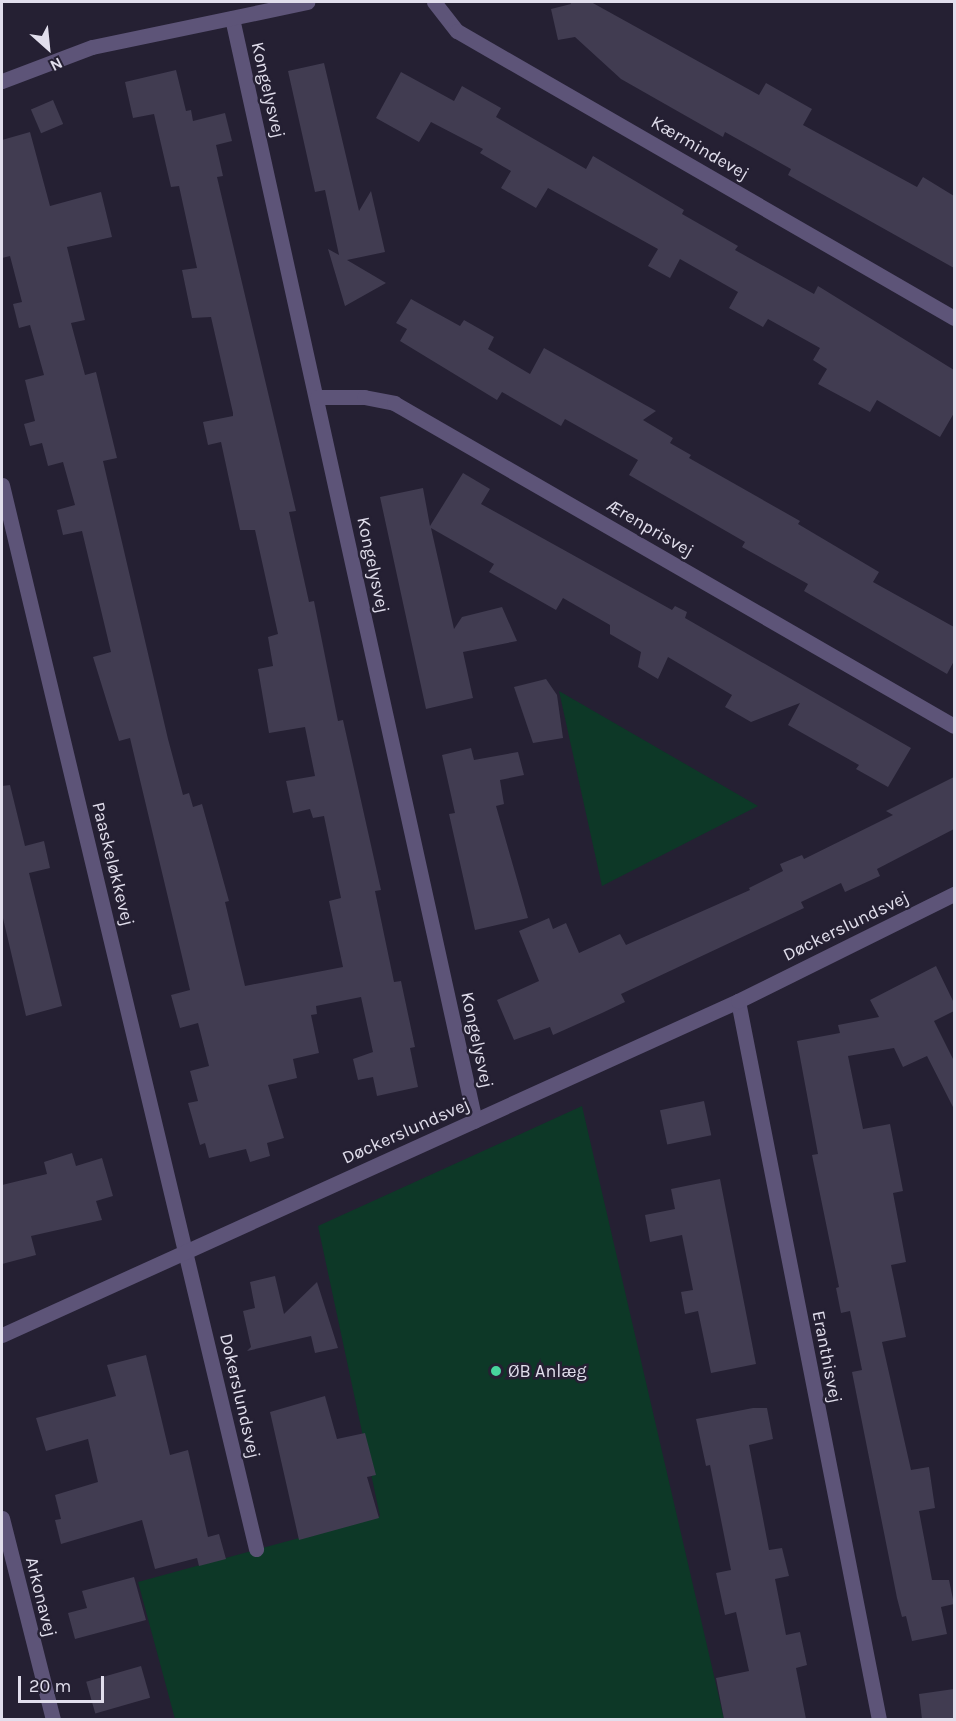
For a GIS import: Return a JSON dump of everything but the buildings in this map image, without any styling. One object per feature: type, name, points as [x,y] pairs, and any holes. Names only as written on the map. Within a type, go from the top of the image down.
[{"type":"street","points":[[2,81],[92,47],[307,2]]},
{"type":"street","name":"Kærmindevej","points":[[435,2],[457,31],[954,318]]},
{"type":"street","name":"Kongelysvej","points":[[232,18],[475,1121]]},
{"type":"street","name":"Ærenprisvej","points":[[317,397],[364,397],[394,403],[954,726]]},
{"type":"street","name":"Paaskeløkkevej","points":[[2,485],[186,1252]]},
{"type":"street","name":"Døckerslundsvej","points":[[2,1335],[738,1001],[954,894]]},
{"type":"street","name":"Eranthisvej","points":[[738,1001],[879,1719]]},
{"type":"street","name":"Dokerslundsvej","points":[[186,1252],[256,1549]]},
{"type":"street","name":"Arkonavej","points":[[2,1518],[52,1719]]},
{"type":"green space","points":[[559,691],[758,806],[602,886]]},
{"type":"green space","name":"ØB Anlæg","points":[[582,1106],[724,1719],[175,1719],[138,1582],[380,1516],[318,1226]]},
{"type":"place","name":"ØB Anlæg","points":[[496,1371]]}]
